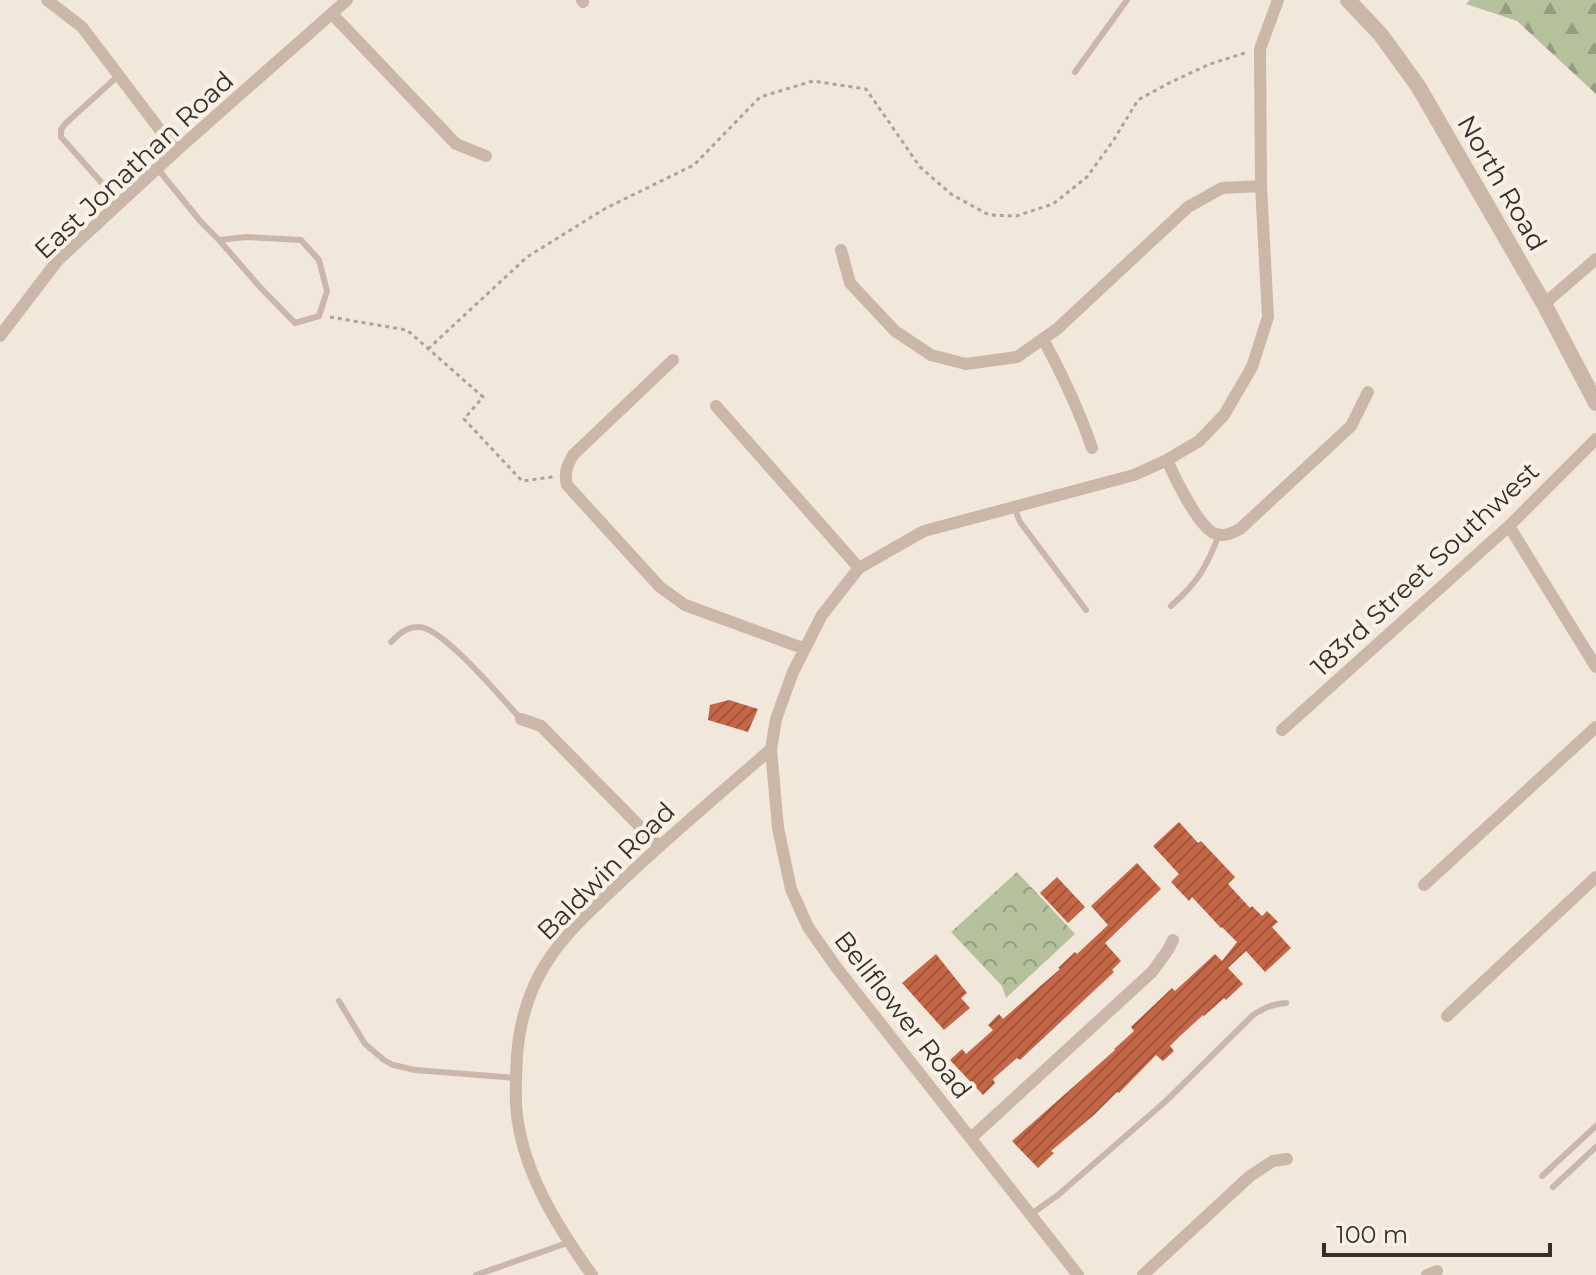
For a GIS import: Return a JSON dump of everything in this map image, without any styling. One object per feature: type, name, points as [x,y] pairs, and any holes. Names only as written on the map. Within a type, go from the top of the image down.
[{"type":"street","points":[[47,0],[82,27],[176,151]]},
{"type":"street","name":"East Jonathan Road","points":[[0,336],[58,260],[347,0]]},
{"type":"street","points":[[716,406],[859,568],[924,531],[1134,475],[1199,441],[1224,415],[1252,367],[1268,317],[1261,186],[1260,49],[1278,0]]},
{"type":"street","name":"North Road","points":[[1348,0],[1381,35],[1418,86],[1544,304],[1596,403]]},
{"type":"street","points":[[332,14],[456,144],[486,156]]},
{"type":"street","points":[[841,250],[850,283],[895,331],[931,355],[966,364],[1017,357],[1057,329],[1188,207],[1222,188],[1261,186]]},
{"type":"street","points":[[1544,304],[1596,259]]},
{"type":"street","points":[[1043,339],[1064,377],[1092,448]]},
{"type":"street","points":[[673,360],[573,455],[567,466],[567,485],[574,496],[673,598],[805,649]]},
{"type":"street","points":[[1167,460],[1174,478],[1203,524],[1214,534],[1227,535],[1240,529],[1351,426],[1368,392]]},
{"type":"street","name":"183rd Street Southwest","points":[[1282,730],[1509,526],[1596,439]]},
{"type":"street","points":[[1509,526],[1596,667]]},
{"type":"street","name":"Bellflower Road","points":[[859,568],[822,615],[793,672],[776,719],[771,749],[778,828],[787,874],[797,906],[821,948],[1078,1275]]},
{"type":"street","points":[[521,719],[541,726],[659,846]]},
{"type":"street","points":[[1424,885],[1596,727]]},
{"type":"street","name":"Baldwin Road","points":[[592,1275],[534,1176],[524,1150],[516,1108],[516,1078],[518,1044],[528,998],[553,952],[585,916],[659,846],[771,749]]},
{"type":"street","points":[[1447,1016],[1596,877]]},
{"type":"street","points":[[971,1138],[1152,972],[1173,940]]},
{"type":"street","points":[[1143,1275],[1250,1176],[1273,1161],[1287,1159]]},
{"type":"lane","points":[[1075,72],[1127,0]]},
{"type":"lane","points":[[119,75],[65,124],[61,137],[121,201]]},
{"type":"lane","points":[[157,168],[201,222],[295,323],[319,316],[327,291],[319,260],[301,240],[246,237],[219,240]]},
{"type":"lane","points":[[1014,507],[1020,522],[1086,610]]},
{"type":"lane","points":[[1171,606],[1198,579],[1209,562],[1219,535]]},
{"type":"lane","points":[[391,642],[404,630],[420,626],[433,631],[471,665],[521,719]]},
{"type":"lane","points":[[339,1001],[365,1044],[393,1065],[415,1070],[516,1078]]},
{"type":"lane","points":[[1030,1215],[1058,1195],[1166,1101],[1253,1015],[1265,1007],[1286,1003]]},
{"type":"lane","points":[[1542,1176],[1596,1126]]},
{"type":"lane","points":[[1553,1187],[1596,1147]]},
{"type":"lane","points":[[476,1275],[570,1242]]},
{"type":"path","points":[[428,349],[527,257],[606,208],[694,165],[760,97],[813,81],[866,89],[920,167],[951,194],[989,215],[1016,216],[1053,204],[1087,177],[1138,100],[1210,64],[1260,49]]},
{"type":"path","points":[[319,316],[407,330],[483,397],[464,419],[522,481],[565,476]]},
{"type":"green space","points":[[1470,0],[1596,0],[1596,94],[1517,21],[1466,4]]},
{"type":"green space","points":[[1017,872],[1075,934],[1006,998],[1002,986],[951,932]]},
{"type":"building","points":[[729,700],[758,709],[748,732],[708,720],[710,705]]},
{"type":"building","points":[[1179,822],[1235,877],[1228,884],[1250,908],[1252,906],[1262,916],[1267,911],[1278,922],[1272,927],[1291,948],[1265,972],[1246,951],[1228,968],[1243,984],[1179,1037],[1170,1046],[1174,1051],[1163,1061],[1156,1055],[1119,1093],[1051,1151],[1054,1153],[1038,1168],[1012,1141],[1115,1050],[1134,1031],[1131,1027],[1172,988],[1175,991],[1215,954],[1222,961],[1237,942],[1192,897],[1189,901],[1171,882],[1179,874],[1153,846]]},
{"type":"building","points":[[1137,863],[1161,889],[1105,943],[1121,961],[1112,970],[1114,972],[1020,1060],[1017,1058],[993,1079],[995,1083],[983,1095],[950,1060],[962,1049],[966,1054],[993,1030],[988,1025],[999,1014],[1003,1019],[1108,925],[1091,906]]},
{"type":"building","points":[[1057,877],[1085,907],[1068,923],[1040,893]]},
{"type":"building","points":[[936,954],[967,993],[961,998],[970,1008],[944,1030],[902,983]]}]
